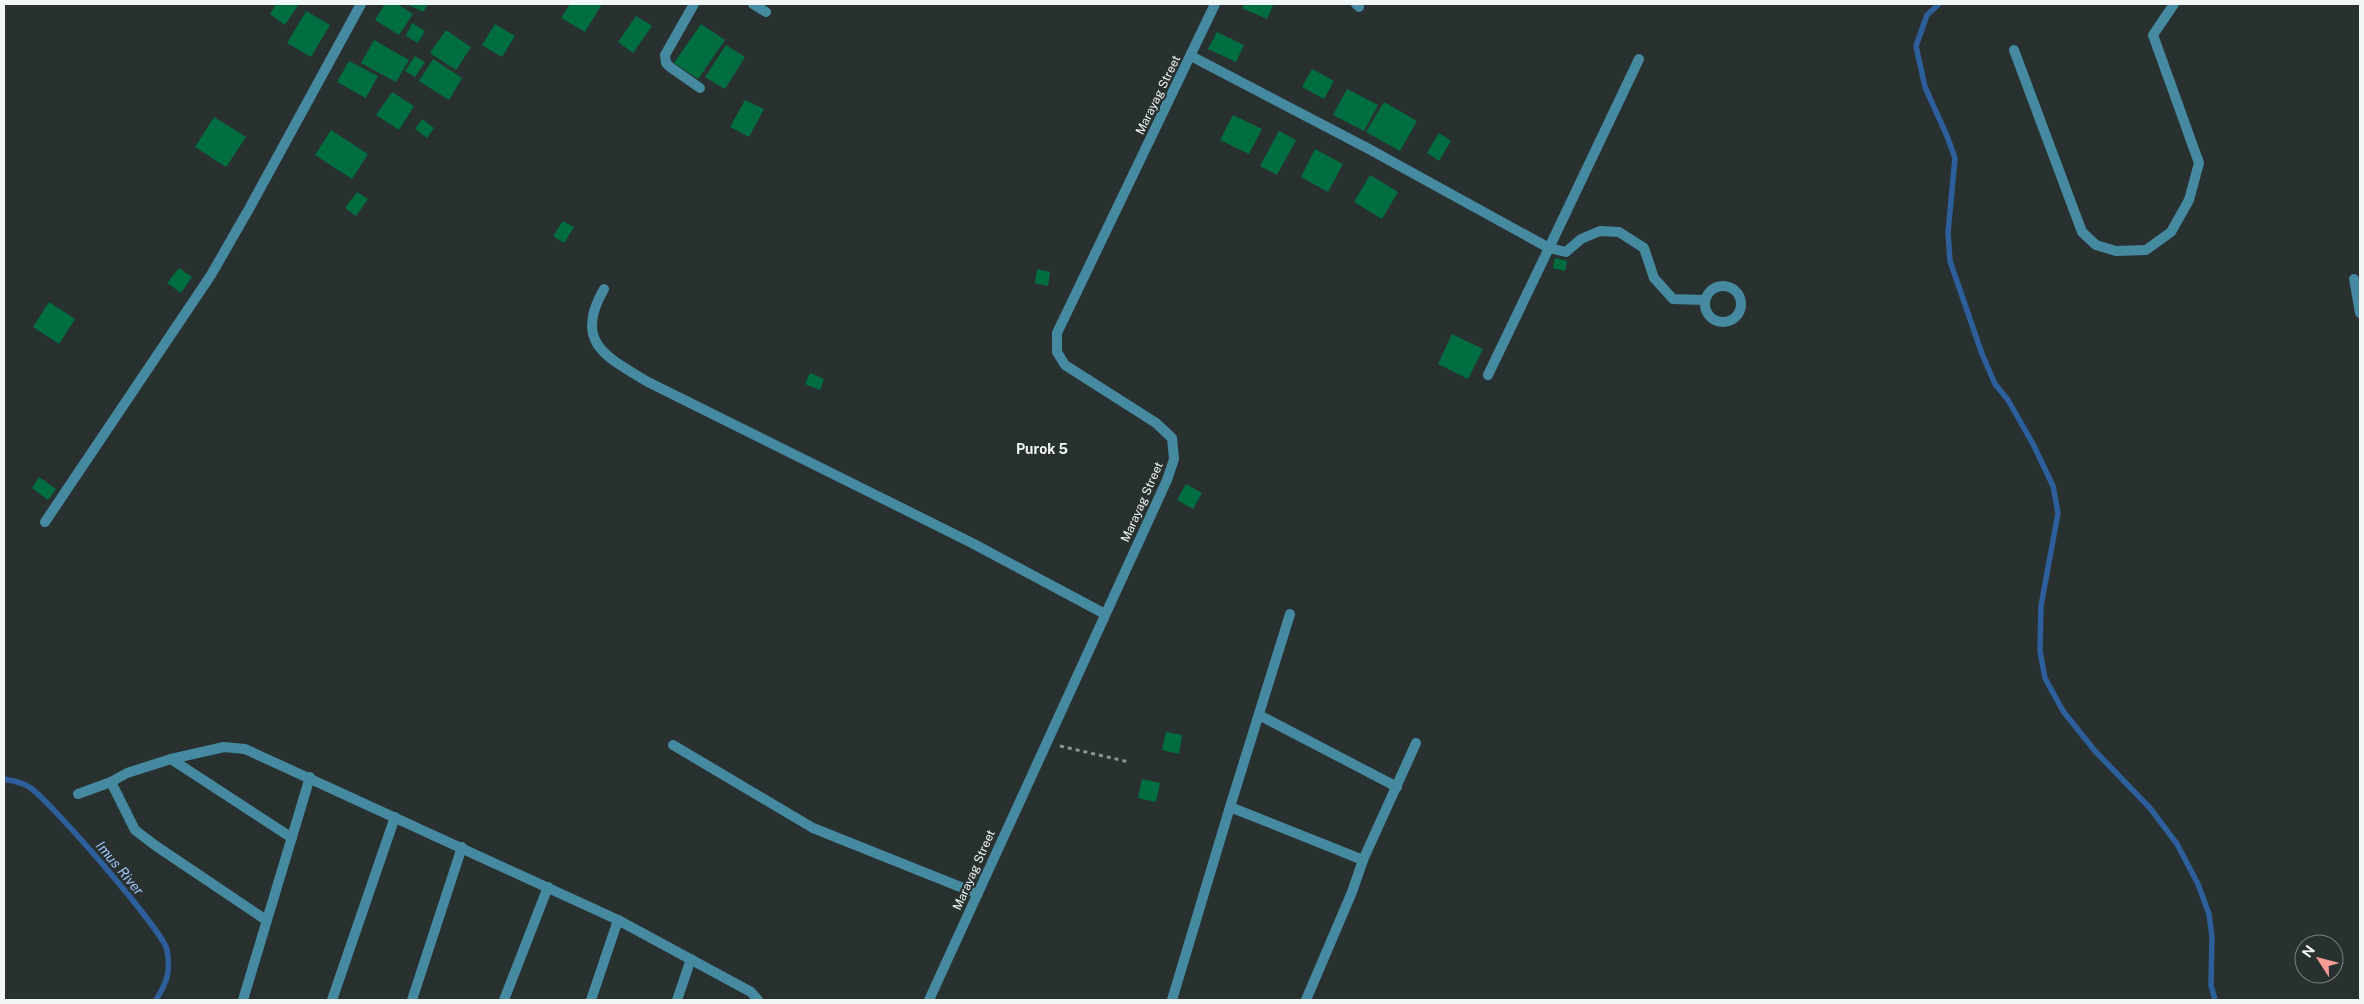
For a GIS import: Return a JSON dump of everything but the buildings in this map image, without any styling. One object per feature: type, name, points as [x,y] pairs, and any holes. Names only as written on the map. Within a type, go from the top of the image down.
[{"type":"street","points":[[45,522],[211,275],[255,199],[361,4]]},
{"type":"street","points":[[694,4],[665,55],[666,63],[670,67],[700,88]]},
{"type":"street","points":[[753,4],[766,12]]},
{"type":"street","name":"Marayag Street","points":[[929,1000],[1167,480],[1174,459],[1172,438],[1156,423],[1065,365],[1057,352],[1057,333],[1215,4]]},
{"type":"street","points":[[2014,50],[2082,232],[2096,245],[2116,251],[2146,250],[2170,232],[2189,200],[2199,163],[2153,35],[2174,4]]},
{"type":"street","points":[[1191,56],[1369,149],[1549,248],[1566,252],[1581,240],[1600,230],[1620,232],[1644,248],[1654,278],[1673,299],[1705,300]]},
{"type":"street","points":[[1488,375],[1639,59]]},
{"type":"street","points":[[2354,279],[2360,313]]},
{"type":"street","points":[[604,289],[593,307],[592,335],[608,358],[648,382],[972,543],[1105,614]]},
{"type":"street","points":[[1172,1000],[1290,614]]},
{"type":"street","points":[[1259,715],[1397,787]]},
{"type":"street","points":[[1306,1000],[1352,892],[1363,860],[1416,743]]},
{"type":"street","points":[[673,745],[813,828],[978,894]]},
{"type":"street","points":[[78,794],[111,782],[126,773],[171,759],[224,747],[245,749],[310,777],[618,920],[751,992],[758,1000]]},
{"type":"street","points":[[171,759],[292,838]]},
{"type":"street","points":[[243,1000],[310,777]]},
{"type":"street","points":[[111,782],[135,830],[266,920]]},
{"type":"street","points":[[1230,807],[1363,860]]},
{"type":"street","points":[[332,1000],[395,817]]},
{"type":"street","points":[[412,1000],[462,847]]},
{"type":"street","points":[[504,1000],[548,887]]},
{"type":"street","points":[[591,1000],[618,920]]},
{"type":"street","points":[[677,1000],[691,959]]},
{"type":"path","points":[[1045,743],[1129,762]]},
{"type":"waterway","points":[[1939,4],[1927,15],[1916,46],[1925,87],[1955,158],[1948,233],[1950,261],[1982,354],[1995,384],[2008,400],[2033,444],[2053,486],[2058,513],[2041,606],[2040,651],[2045,678],[2063,711],[2095,751],[2150,808],[2177,844],[2198,884],[2209,914],[2212,937],[2211,985],[2215,1000]]},
{"type":"waterway","name":"Imus River","points":[[4,779],[29,787],[40,796],[104,866],[161,938],[167,950],[169,965],[163,988],[156,1000]]},
{"type":"district","name":"Purok 5","points":[[1042,449]]}]
